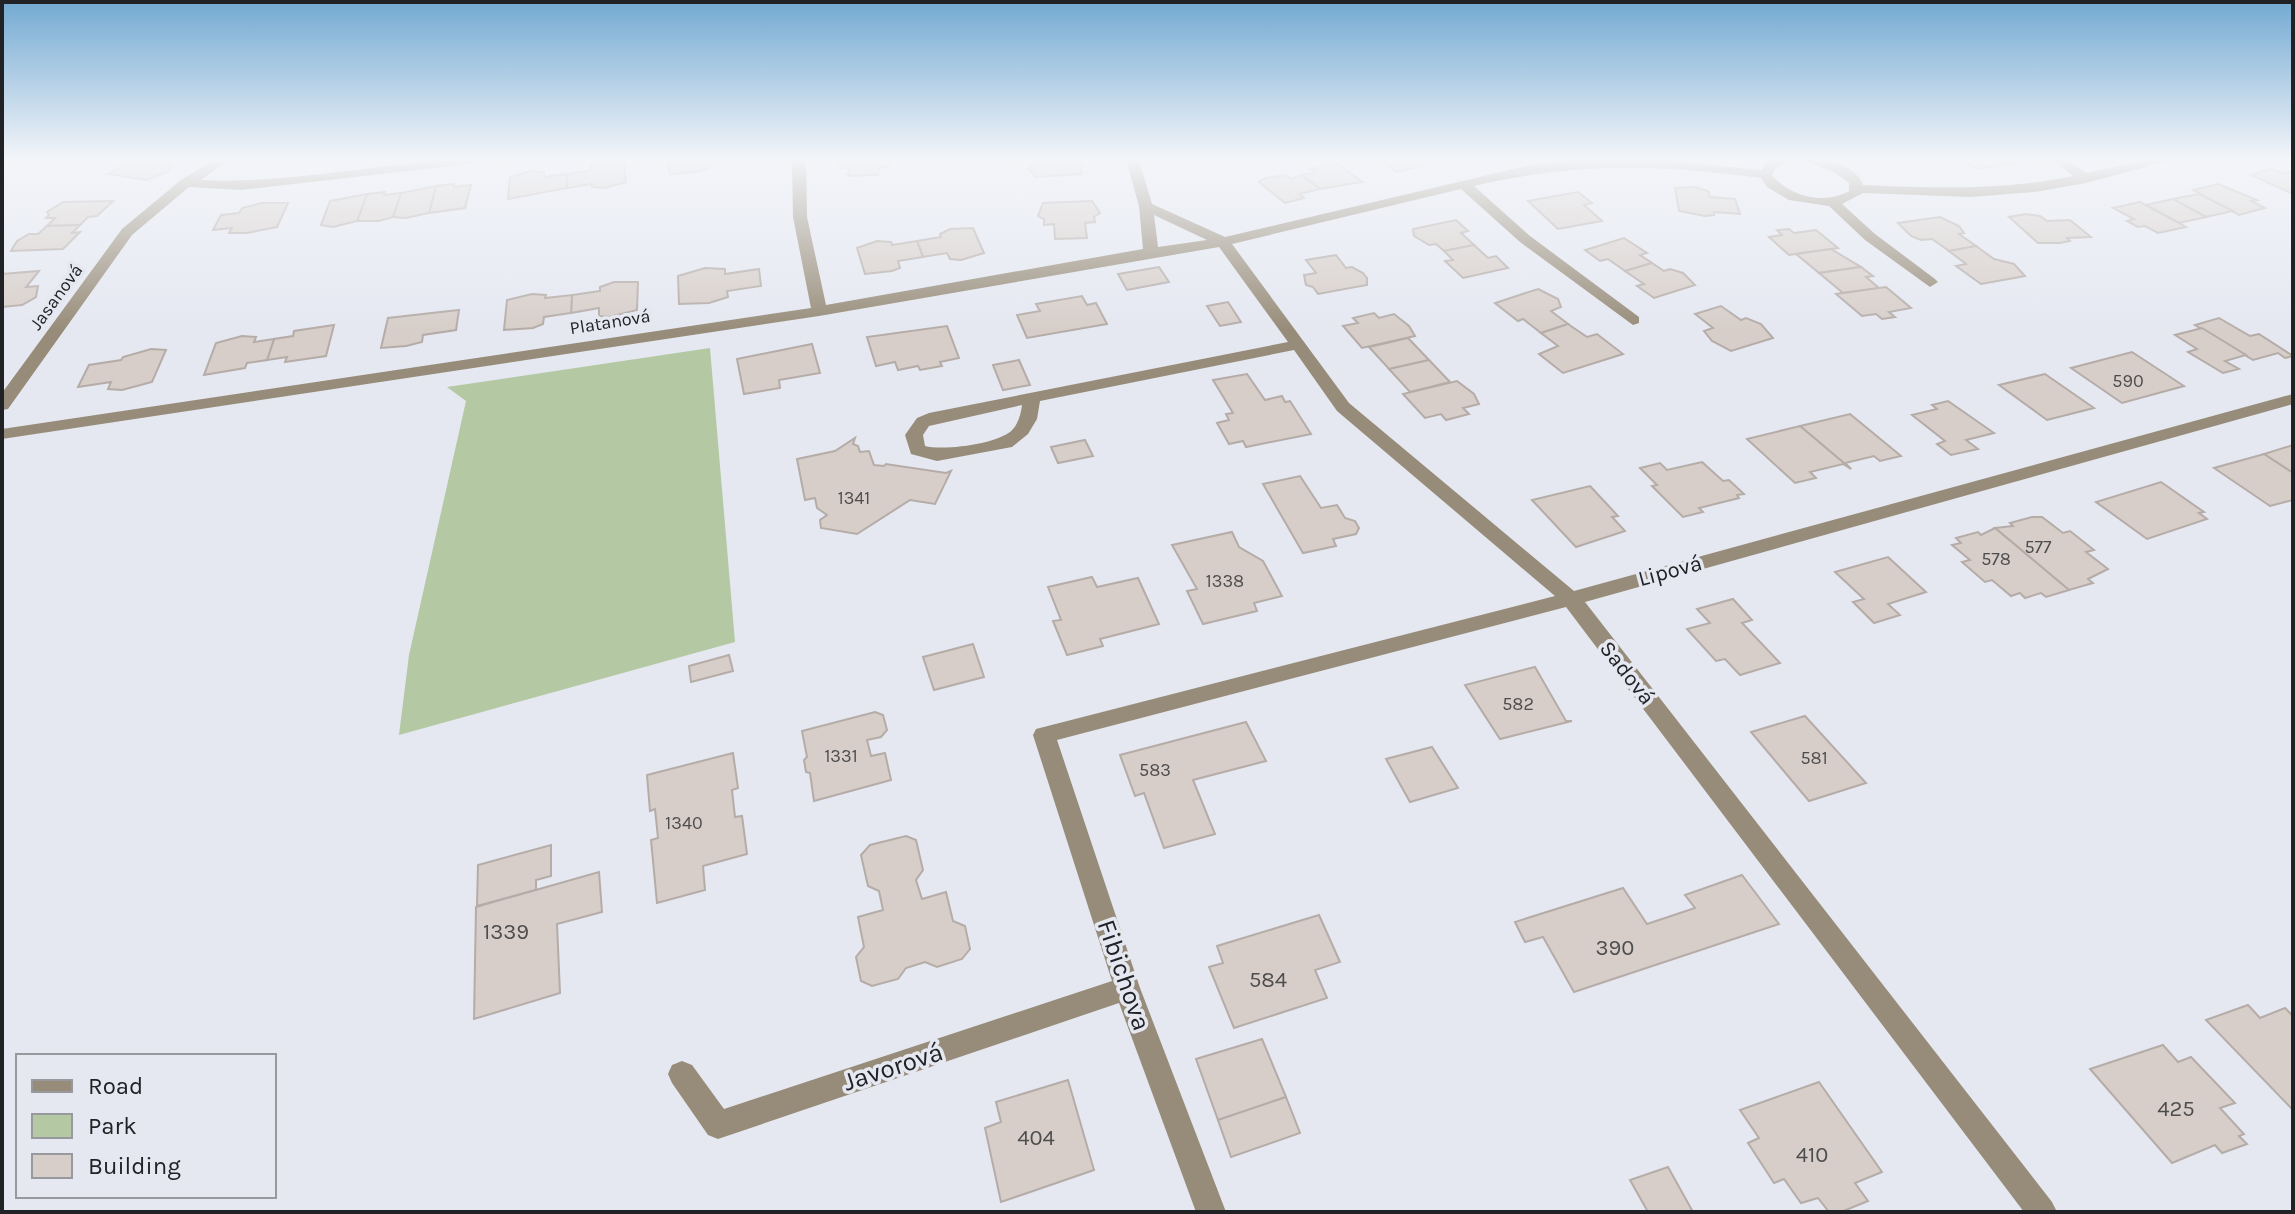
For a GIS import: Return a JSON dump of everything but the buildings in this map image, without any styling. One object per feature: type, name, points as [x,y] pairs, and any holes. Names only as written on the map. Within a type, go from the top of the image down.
[{"type":"street","name":"Jasanová","points":[[2,405],[127,232],[145,217]]},
{"type":"street","points":[[801,217],[815,277],[819,311]]},
{"type":"street","points":[[1147,217],[1151,252]]},
{"type":"street","name":"Sadová","points":[[1169,217],[1223,242],[1343,407],[1571,599],[2042,1212]]},
{"type":"street","name":"Platanová","points":[[2,434],[819,311],[1223,242],[1326,217]]},
{"type":"street","points":[[1500,217],[1633,320]]},
{"type":"street","points":[[1848,217],[1930,282]]},
{"type":"street","points":[[1032,398],[1028,419],[1019,434],[1006,443],[937,455],[917,450],[914,435],[923,422],[935,417],[1296,345]]},
{"type":"street","name":"Lipová","points":[[1044,735],[1571,599],[2293,399]]},
{"type":"street","name":"Fibichova","points":[[1044,735],[1127,988],[1211,1212]]},
{"type":"street","name":"Javorová","points":[[682,1074],[718,1125],[1127,988]]},
{"type":"green space","points":[[710,348],[735,642],[399,735],[409,655],[466,401],[447,387]]}]
